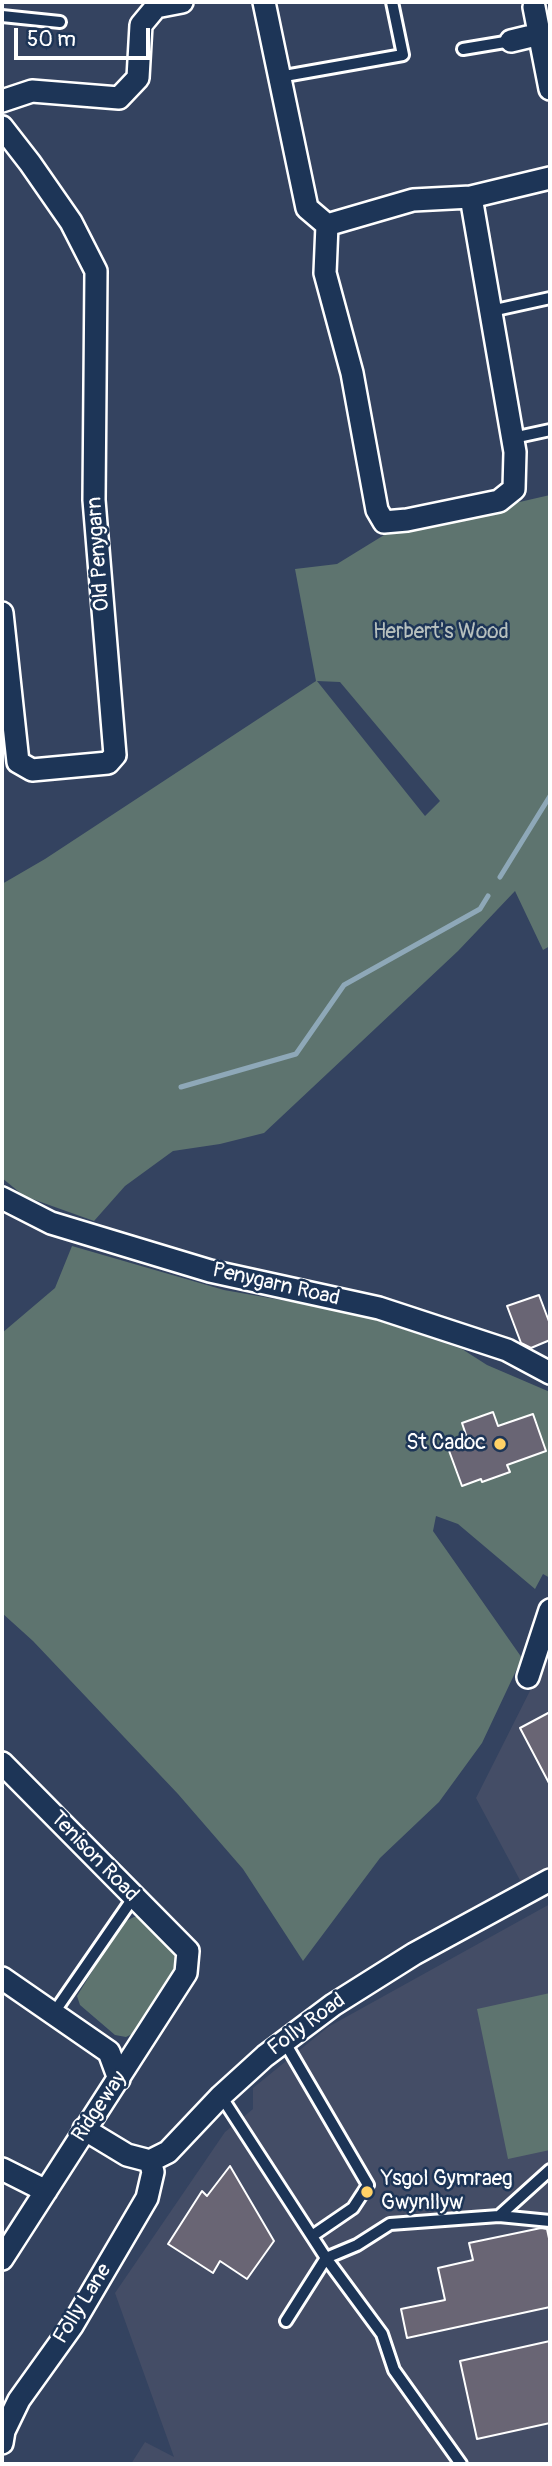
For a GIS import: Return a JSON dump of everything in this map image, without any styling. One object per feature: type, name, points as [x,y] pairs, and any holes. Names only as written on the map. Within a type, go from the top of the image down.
[{"type":"street","points":[[2,101],[32,92],[119,98],[138,78],[141,25],[156,7],[181,2]]},
{"type":"street","points":[[264,2],[307,208],[327,225]]},
{"type":"street","points":[[534,7],[550,89]]},
{"type":"street","points":[[511,41],[540,34]]},
{"type":"street","name":"Old Penygarn","points":[[2,127],[71,222],[96,271],[94,500],[115,755],[108,763],[32,770],[18,762],[2,613]]},
{"type":"street","points":[[327,225],[413,200],[471,197],[550,178]]},
{"type":"street","points":[[327,225],[325,273],[352,373],[377,510],[384,522],[407,520],[499,501],[514,489],[516,452],[471,197]]},
{"type":"street","name":"Penygarn Road","points":[[2,1198],[51,1223],[210,1271],[392,1312],[507,1350],[550,1373]]},
{"type":"street","points":[[527,1677],[550,1609]]},
{"type":"street","name":"Tenison Road","points":[[2,1763],[188,1951]]},
{"type":"street","name":"Folly Road","points":[[150,2161],[168,2152],[221,2096],[265,2056],[333,2005],[414,1954],[550,1880]]},
{"type":"street","name":"Ridgeway","points":[[2,2259],[186,1973],[188,1951]]},
{"type":"street","points":[[2,1978],[109,2052],[119,2079]]},
{"type":"street","points":[[84,2129],[127,2155],[150,2161]]},
{"type":"street","name":"Folly Lane","points":[[2,2443],[4,2431],[19,2400],[72,2326],[147,2198],[153,2172],[150,2161]]},
{"type":"street","points":[[2,2169],[46,2191]]},
{"type":"lane","points":[[279,77],[403,55],[392,2]]},
{"type":"lane","points":[[2,16],[60,22]]},
{"type":"lane","points":[[463,49],[511,41]]},
{"type":"lane","points":[[491,311],[550,298]]},
{"type":"lane","points":[[513,438],[550,430]]},
{"type":"lane","points":[[53,2014],[133,1898]]},
{"type":"lane","points":[[284,2041],[368,2185],[353,2208],[312,2235]]},
{"type":"lane","points":[[221,2096],[326,2258],[382,2334],[394,2370],[461,2464]]},
{"type":"lane","points":[[499,2216],[550,2170]]},
{"type":"lane","points":[[286,2321],[326,2258],[357,2245],[390,2224],[499,2216],[550,2221]]},
{"type":"shaded area","points":[[550,1639],[550,1866],[521,1882],[476,1798],[541,1669]]},
{"type":"shaded area","name":"Ysgol Gymraeg Gwynllyw","points":[[550,1904],[550,2464],[131,2464],[145,2442],[174,2457],[115,2293],[225,2132],[253,2109],[253,2088],[328,2027]]},
{"type":"green space","name":"Herbert's Wood","points":[[550,495],[550,946],[543,950],[515,891],[458,951],[264,1133],[220,1144],[173,1151],[125,1186],[94,1221],[24,1196],[2,1178],[2,884],[45,859],[316,681],[295,569],[337,564],[389,532]],"holes":[[[317,681],[340,682],[440,801],[425,816]]]},
{"type":"green space","points":[[72,1246],[224,1290],[355,1313],[462,1349],[487,1365],[550,1392],[550,1578],[543,1574],[535,1589],[458,1524],[436,1516],[433,1531],[522,1658],[482,1743],[439,1802],[380,1858],[303,1961],[243,1869],[178,1794],[33,1641],[2,1613],[2,1333],[55,1288]]},
{"type":"green space","points":[[134,1917],[146,1917],[173,1946],[178,1959],[174,1974],[136,2032],[126,2037],[115,2035],[80,2005],[77,1996],[122,1923]]},
{"type":"green space","points":[[550,1993],[550,2150],[508,2159],[477,2009]]},
{"type":"building","points":[[539,1295],[550,1324],[550,1340],[531,1348],[521,1343],[507,1306]]},
{"type":"building","points":[[493,1412],[498,1426],[533,1414],[546,1451],[507,1465],[510,1472],[462,1486],[448,1448],[468,1441],[462,1423]]},
{"type":"building","points":[[550,1712],[550,1785],[520,1728]]},
{"type":"building","points":[[230,2166],[274,2241],[247,2279],[220,2261],[213,2273],[168,2244],[202,2191],[207,2196]]},
{"type":"building","points":[[547,2229],[550,2243],[550,2307],[407,2338],[401,2309],[445,2300],[438,2268],[473,2260],[469,2243]]},
{"type":"building","points":[[550,2341],[550,2423],[477,2439],[460,2361]]},
{"type":"waterway","points":[[500,877],[550,796]]},
{"type":"waterway","points":[[181,1087],[296,1054],[344,985],[480,909],[488,896]]},
{"type":"place","name":"St Cadoc","points":[[500,1444]]},
{"type":"place","name":"Ysgol Gymraeg Gwynllyw","points":[[367,2192]]}]
